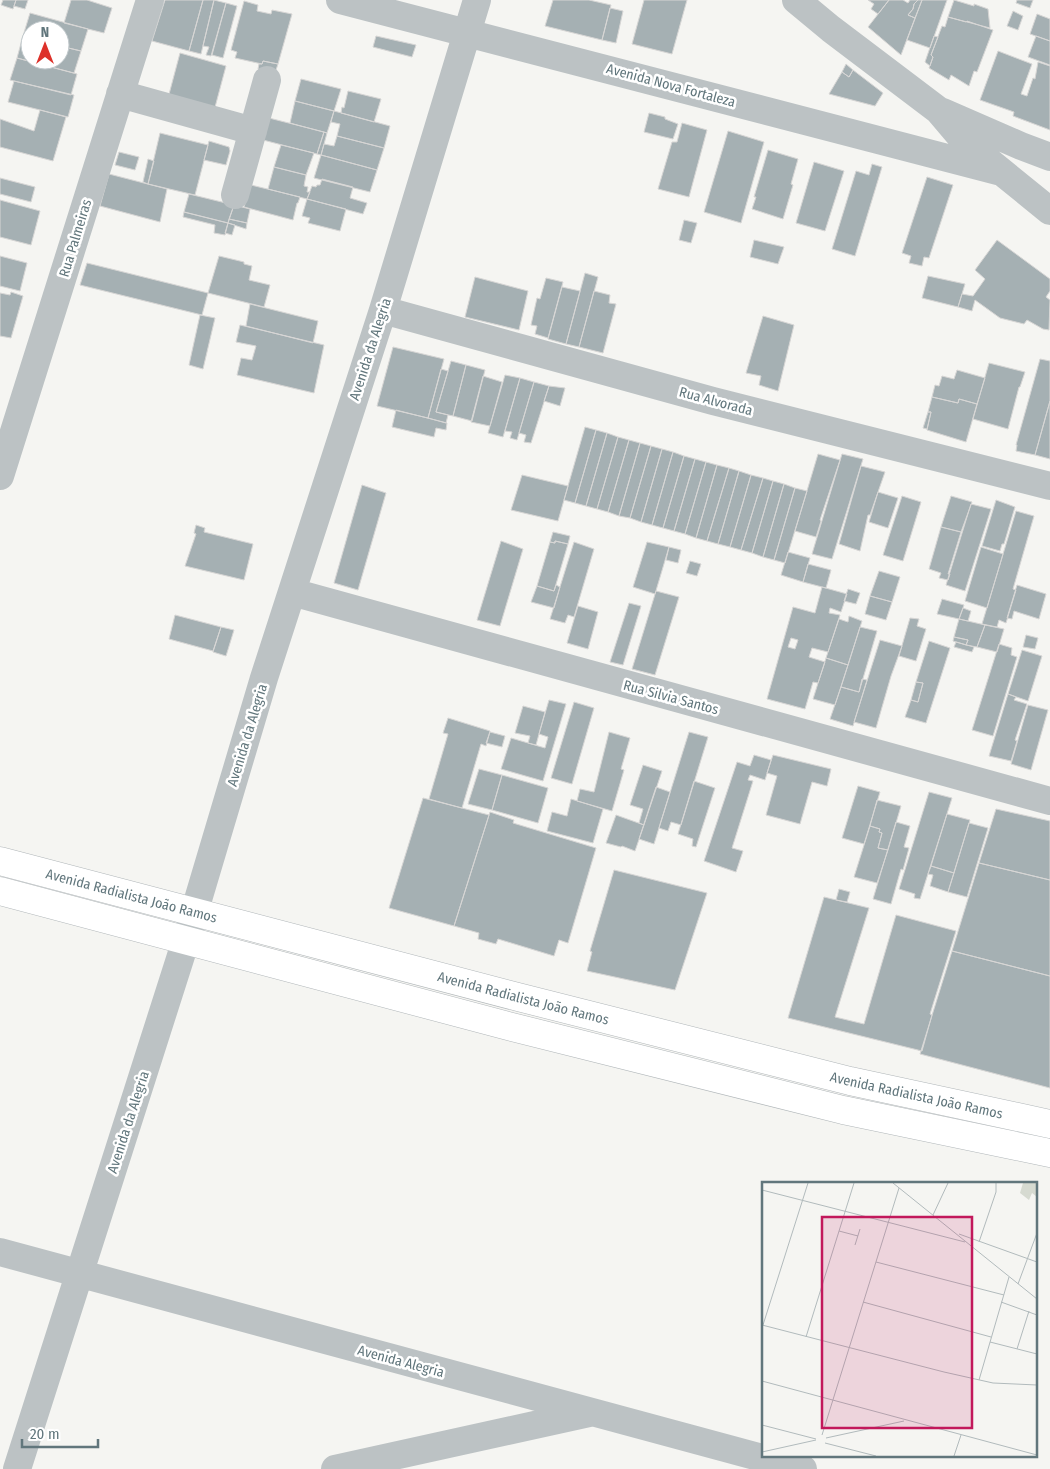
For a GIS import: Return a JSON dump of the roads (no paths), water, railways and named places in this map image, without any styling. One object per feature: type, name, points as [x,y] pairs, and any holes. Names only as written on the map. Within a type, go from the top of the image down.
[{"type":"main road","name":"Avenida Radialista João Ramos","points":[[0,861],[527,999],[850,1081],[1050,1124]]},
{"type":"main road","name":"Avenida Radialista João Ramos","points":[[0,891],[518,1028],[843,1110],[1050,1153]]},
{"type":"street","name":"Rua Palmeiras","points":[[0,476],[150,0]]},
{"type":"street","name":"Avenida Nova Fortaleza","points":[[340,0],[1001,172]]},
{"type":"street","name":"Avenida da Alegria","points":[[17,1469],[186,940],[264,678],[383,310],[478,0]]},
{"type":"street","points":[[796,0],[938,110],[966,143],[1050,211]]},
{"type":"street","points":[[235,194],[267,80]]},
{"type":"street","points":[[120,94],[253,131]]},
{"type":"street","points":[[938,110],[1050,157]]},
{"type":"street","name":"Rua Alvorada","points":[[383,310],[713,401],[1050,486]]},
{"type":"street","name":"Rua Silvia Santos","points":[[292,592],[1050,801]]},
{"type":"street","name":"Avenida Alegria","points":[[0,1252],[803,1469]]},
{"type":"street","points":[[334,1469],[593,1412]]}]
